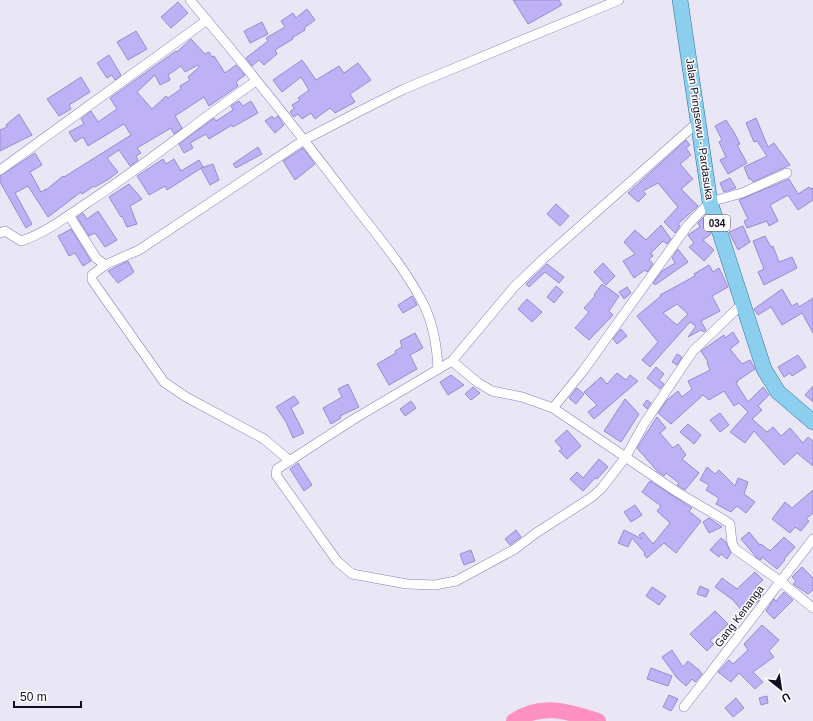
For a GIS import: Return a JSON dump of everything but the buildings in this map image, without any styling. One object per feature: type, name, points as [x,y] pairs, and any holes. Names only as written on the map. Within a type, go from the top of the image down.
[{"type":"main road","name":"Jalan Pringsewu - Pardasuka","points":[[680,0],[694,84],[710,202],[742,304],[764,369],[772,384],[778,392],[813,422]]},
{"type":"street","points":[[190,0],[304,140],[408,277],[424,306],[434,329],[438,369]]},
{"type":"street","points":[[290,460],[264,439],[186,397],[164,382],[92,280],[92,275],[105,265],[139,250],[304,140],[404,89],[619,0]]},
{"type":"street","points":[[0,170],[207,20]]},
{"type":"street","points":[[0,233],[5,231],[21,241],[69,215],[122,180],[212,112],[256,81]]},
{"type":"street","points":[[698,122],[647,166],[520,282],[452,361],[354,419],[290,460],[277,469],[276,475],[343,568],[352,574],[407,584],[435,585],[456,581],[514,549],[592,497],[625,458],[644,424],[694,351],[742,304]]},
{"type":"street","points":[[553,408],[583,372],[688,225],[710,202],[742,193],[787,173]]},
{"type":"street","points":[[69,215],[96,258],[105,265]]},
{"type":"street","points":[[452,361],[477,382],[492,391],[522,397],[553,408],[625,458],[726,521],[730,524],[732,543],[735,549],[780,581],[813,608]]},
{"type":"street","name":"Gang Kenanga","points":[[684,707],[813,539]]},
{"type":"waterway","points":[[514,721],[524,715],[546,710],[566,712],[598,721]]}]
